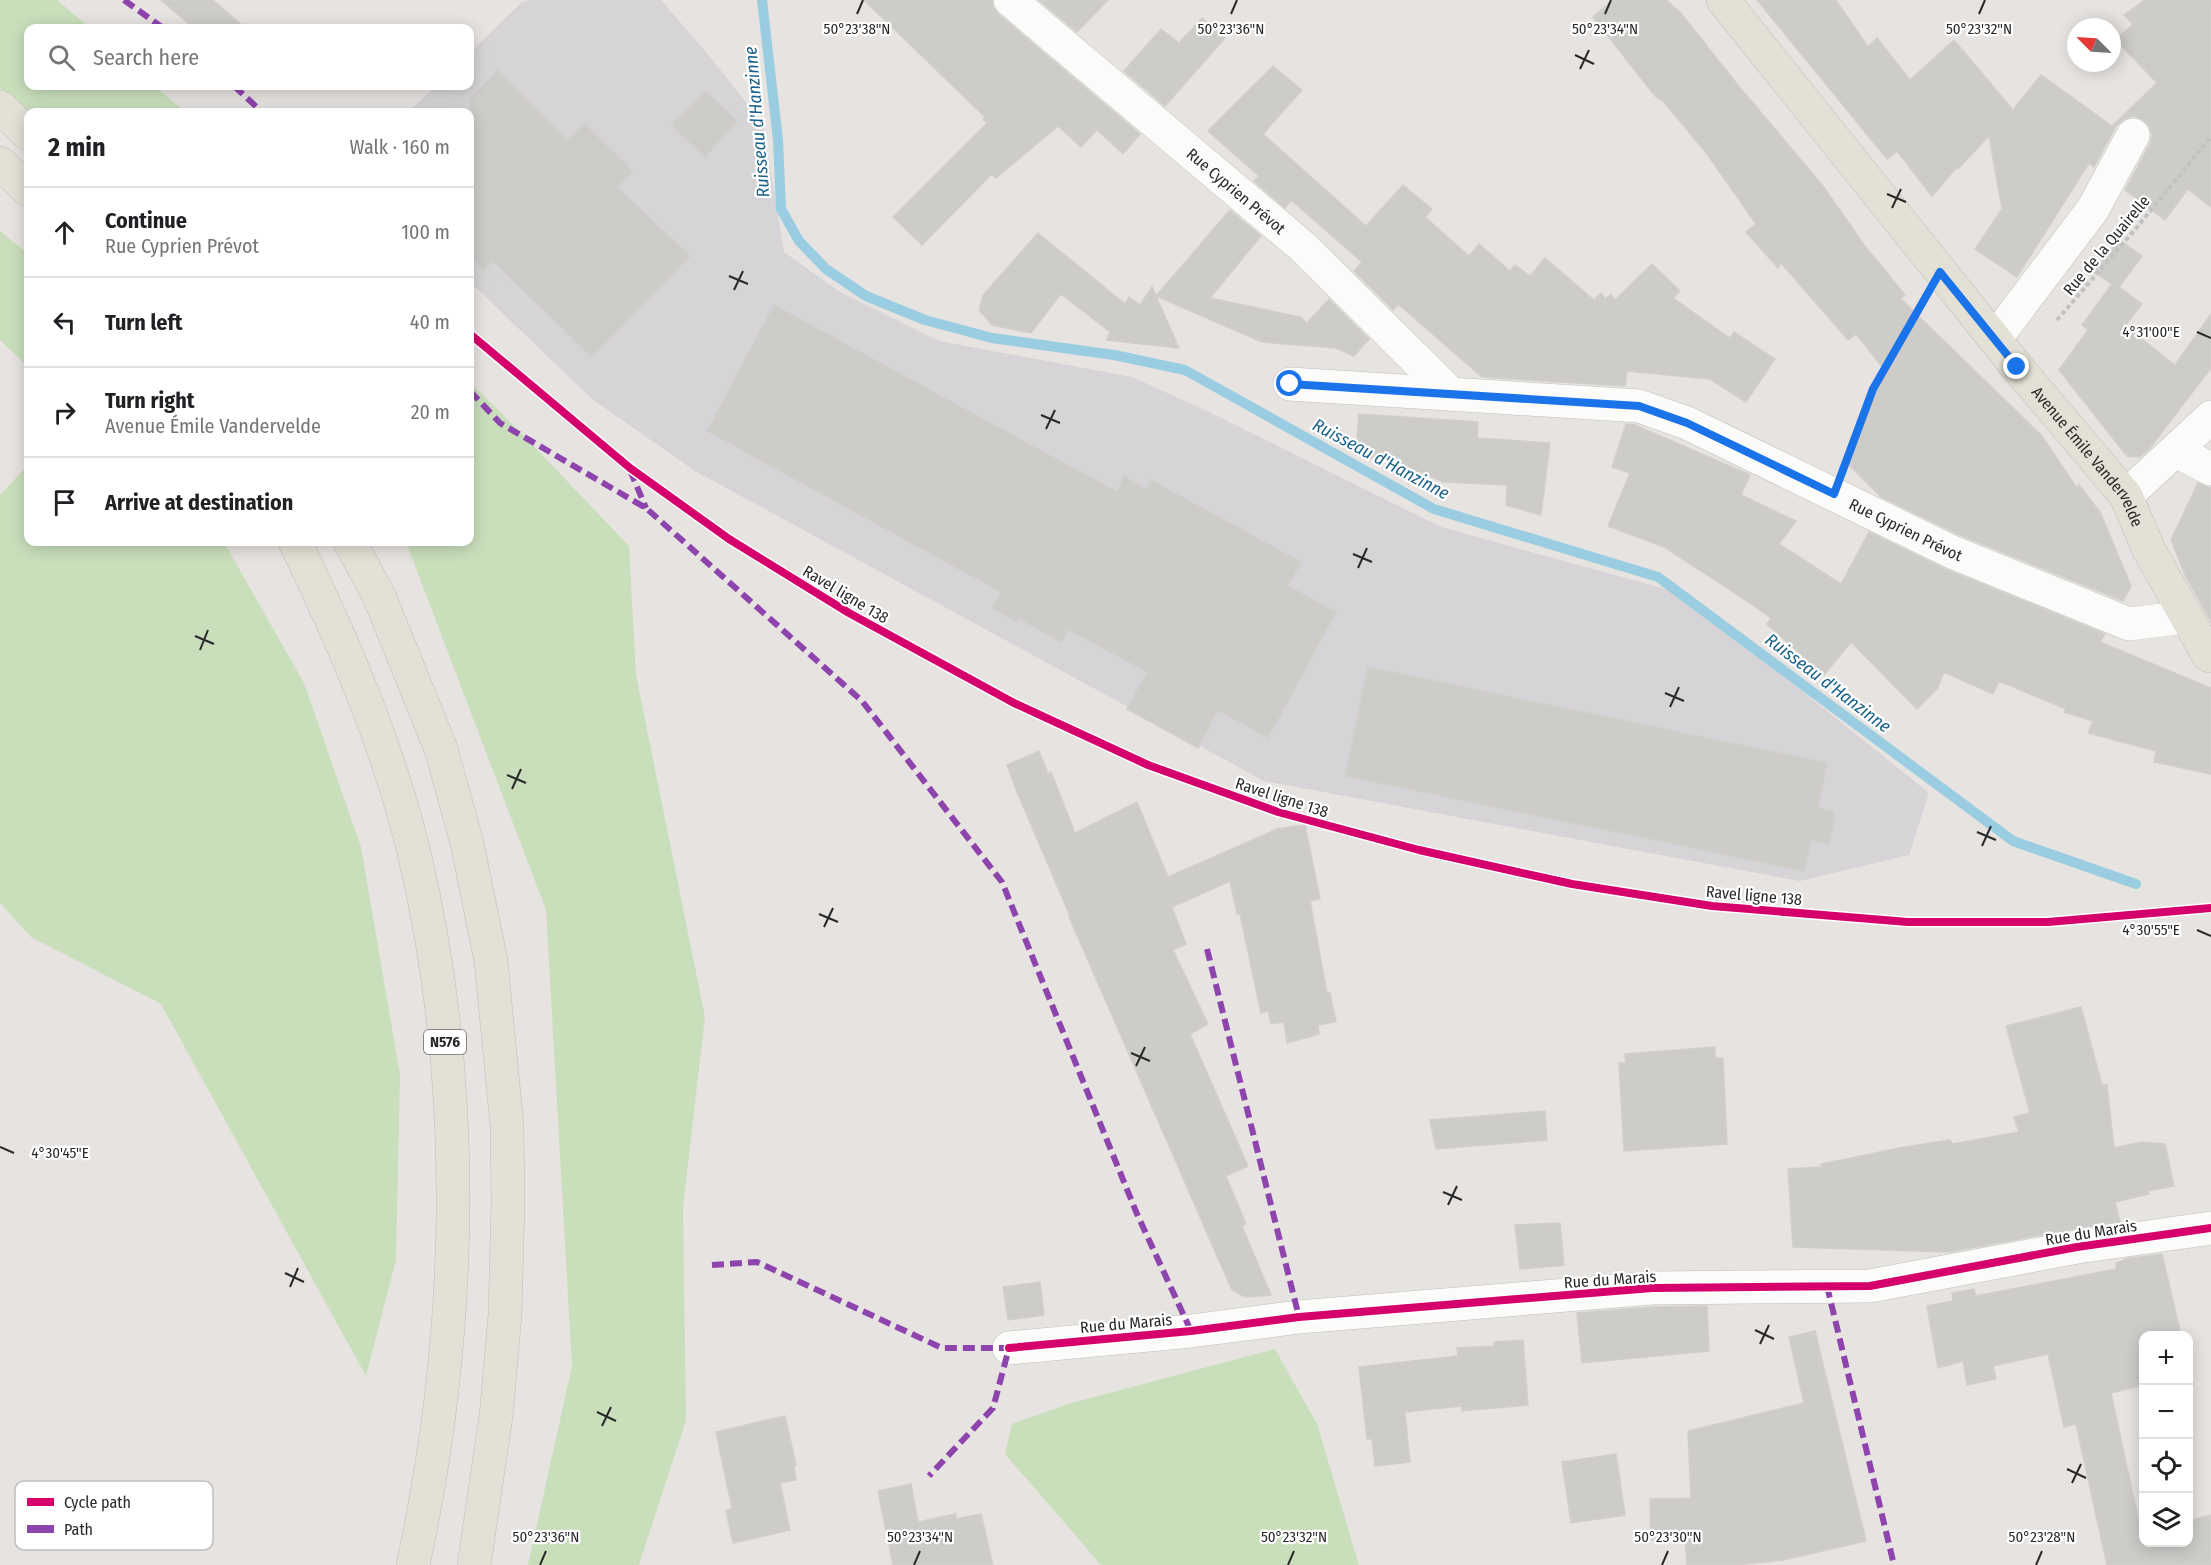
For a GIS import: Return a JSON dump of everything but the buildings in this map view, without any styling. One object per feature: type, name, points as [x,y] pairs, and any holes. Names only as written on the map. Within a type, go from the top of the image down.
[{"type":"main road","name":"Avenue Émile Vandervelde","points":[[1723,0],[1940,272],[2126,496],[2149,550],[2208,655],[2211,656]]},
{"type":"main road","points":[[0,107],[24,130]]},
{"type":"main road","points":[[0,163],[24,186]]},
{"type":"main road","name":"N576","points":[[297,546],[328,610],[367,702],[414,856],[435,962],[449,1076],[452,1272],[444,1380],[425,1511],[414,1565]]},
{"type":"main road","points":[[352,546],[379,596],[441,749],[467,843],[491,961],[507,1126],[508,1203],[505,1315],[496,1416],[474,1565]]},
{"type":"street","name":"Rue Cyprien Prévot","points":[[1010,0],[1303,247],[1451,394]]},
{"type":"street","points":[[1995,339],[2092,209],[2133,135]]},
{"type":"street","name":"Rue Cyprien Prévot","points":[[1290,384],[1639,406],[1687,423],[1952,552],[2129,624],[2186,617]]},
{"type":"street","points":[[2126,496],[2211,417]]},
{"type":"street","points":[[2176,450],[2211,470]]},
{"type":"street","name":"Rue du Marais","points":[[1009,1348],[1191,1331],[1299,1317],[1652,1288],[1870,1286],[2077,1246],[2211,1228]]},
{"type":"path","points":[[1834,494],[1873,389],[1940,272]]},
{"type":"shaded area","points":[[530,0],[661,0],[707,53],[763,124],[784,252],[840,292],[939,341],[1132,377],[1209,412],[1441,527],[1680,593],[1929,793],[1909,855],[1800,881],[1264,781],[695,471],[592,399],[474,286],[474,108],[412,108],[432,90],[474,90],[474,49],[522,2]]},
{"type":"green space","points":[[0,0],[57,0],[85,24],[24,24],[24,90],[160,90],[180,108],[24,108],[24,111],[0,88]]},
{"type":"green space","points":[[0,231],[24,251],[24,363],[0,340]]},
{"type":"green space","points":[[474,386],[629,546],[636,675],[705,1017],[683,1207],[686,1420],[639,1565],[528,1565],[572,1366],[546,910],[408,546],[474,546]]},
{"type":"green space","points":[[24,469],[24,546],[226,546],[304,683],[361,847],[400,1075],[396,1260],[366,1376],[161,1004],[31,937],[0,903],[0,495]]},
{"type":"green space","points":[[1275,1349],[1317,1424],[1359,1565],[1101,1565],[1005,1454],[1012,1424],[1068,1404]]},
{"type":"waterway","name":"Ruisseau d'Hanzinne","points":[[762,0],[778,140],[781,209],[799,241],[826,269],[866,296],[925,320],[992,338],[1114,355],[1185,370],[1434,509],[1658,577],[2013,841],[2136,884]]},
{"type":"marked path","points":[[124,0],[157,24]]},
{"type":"marked path","points":[[238,90],[258,108]]},
{"type":"marked path","points":[[474,395],[500,423],[646,508],[862,701],[1002,882],[1137,1214],[1191,1331]]},
{"type":"marked path","points":[[630,470],[646,508]]},
{"type":"marked path","points":[[1207,949],[1299,1317]]},
{"type":"marked path","points":[[712,1265],[757,1262],[942,1348],[1009,1348],[993,1408],[929,1476]]},
{"type":"marked path","points":[[1827,1286],[1894,1565]]},
{"type":"cycle path","name":"Ravel ligne 138","points":[[474,337],[630,468],[729,539],[849,613],[1014,703],[1148,765],[1278,812],[1419,850],[1572,884],[1712,906],[1908,922],[2048,922],[2211,908]]},
{"type":"cycle path","points":[[1009,1348],[1191,1331],[1299,1317],[1652,1288],[1870,1286],[2077,1247],[2211,1228]]},
{"type":"route","points":[[1290,384],[1639,406],[1687,423],[1834,494],[1873,389],[1940,272],[2017,367]]}]
